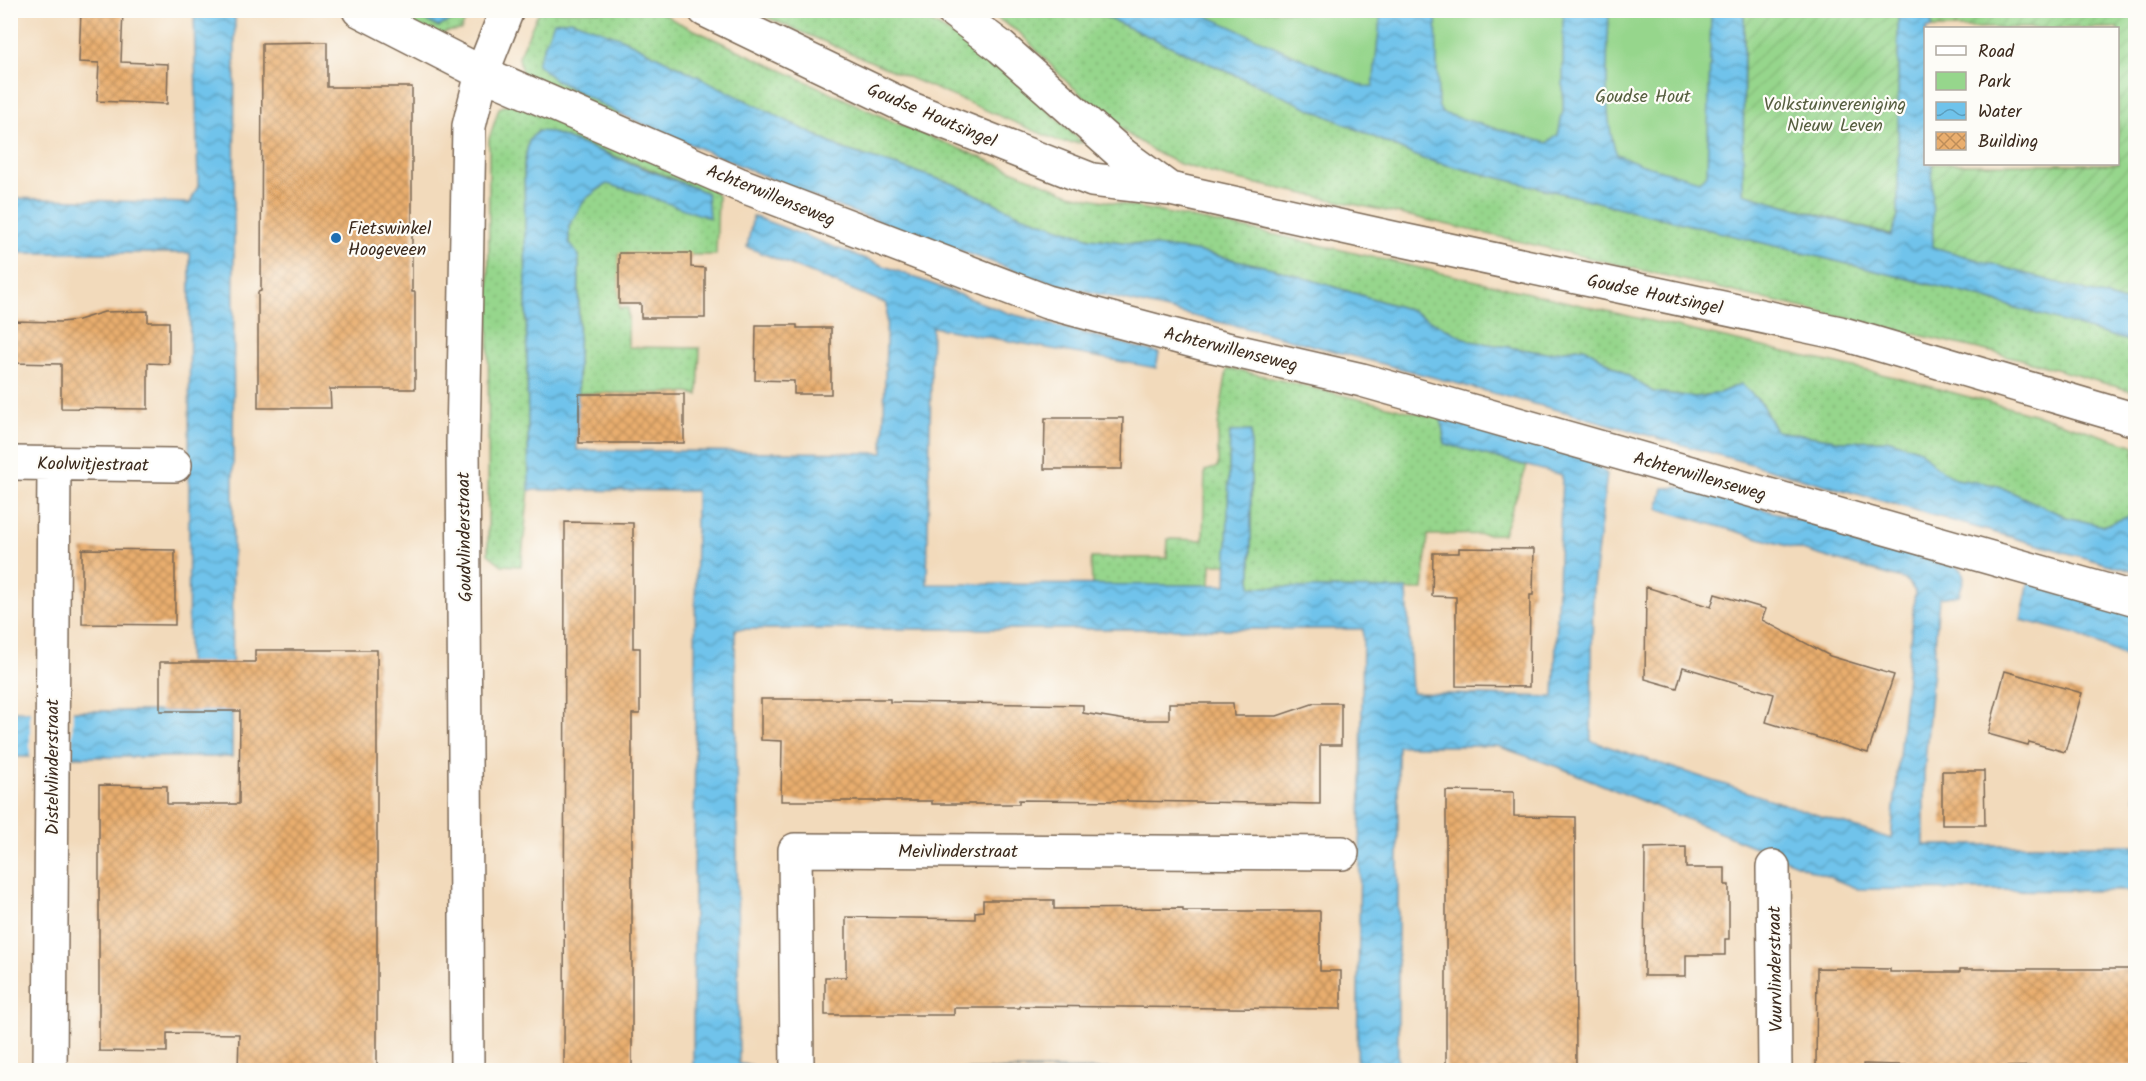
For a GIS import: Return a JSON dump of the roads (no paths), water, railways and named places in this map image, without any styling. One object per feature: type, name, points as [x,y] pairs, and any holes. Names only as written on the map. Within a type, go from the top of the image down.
[{"type":"street","name":"Achterwillenseweg","points":[[359,10],[482,73],[738,184],[1047,302],[1209,345],[1362,380],[2136,599]]},
{"type":"street","name":"Goudvlinderstraat","points":[[467,1071],[463,444],[469,126],[482,73],[507,10]]},
{"type":"street","name":"Goudse Houtsingel","points":[[705,10],[909,108],[1092,180],[1170,189],[1840,333],[2136,420]]},
{"type":"street","name":"Goudse Houtsingel","points":[[952,10],[1001,47],[1123,155],[1170,189]]},
{"type":"street","name":"Koolwitjestraat","points":[[10,463],[175,465]]},
{"type":"street","name":"Distelvlinderstraat","points":[[50,1071],[54,464]]},
{"type":"street","name":"Meivlinderstraat","points":[[797,1071],[795,850],[1342,853]]},
{"type":"street","name":"Vuurvlinderstraat","points":[[1773,867],[1775,1071]]},
{"type":"water","points":[[194,11],[235,11],[232,757],[11,757],[11,711],[188,711],[190,253],[11,253],[10,198],[190,203],[198,186]]},
{"type":"water","points":[[408,11],[456,11],[451,21],[438,27]]},
{"type":"water","points":[[1092,11],[1196,11],[1365,87],[1373,86],[1381,11],[1436,11],[1438,105],[1442,113],[1547,143],[1558,135],[1563,110],[1563,11],[1609,11],[1607,64],[1609,123],[1617,154],[1640,164],[1699,181],[1707,174],[1711,11],[1744,11],[1743,193],[1891,236],[1898,216],[1898,11],[1932,11],[1932,27],[1924,27],[1924,165],[1932,165],[1933,247],[2135,305],[2135,343],[1973,295],[1423,159]]},
{"type":"water","points":[[571,20],[619,37],[843,149],[954,184],[1018,214],[1090,238],[1195,251],[1272,268],[1410,310],[1470,341],[1546,353],[1584,347],[1653,392],[1696,397],[1719,393],[1741,384],[1761,403],[1776,431],[1842,441],[1890,440],[1920,450],[1935,466],[1955,479],[1996,485],[2066,517],[2103,526],[2135,514],[2135,572],[1580,416],[1262,332],[1047,282],[825,202],[620,114],[553,79],[537,63],[554,22]]},
{"type":"water","points":[[538,131],[550,132],[707,193],[709,218],[607,184],[585,199],[569,226],[569,243],[579,256],[577,450],[883,453],[887,304],[747,247],[753,216],[1008,313],[1159,353],[1156,368],[932,327],[927,584],[1226,585],[1230,432],[1251,431],[1251,587],[1407,589],[1412,693],[1554,697],[1562,475],[1445,444],[1441,419],[1588,458],[1607,474],[1593,587],[1591,741],[1891,839],[1915,591],[1906,580],[1658,509],[1663,488],[1685,487],[1943,560],[1962,570],[1964,578],[1959,595],[1939,598],[1924,775],[1924,845],[2135,845],[2135,891],[1858,889],[1561,768],[1497,746],[1398,746],[1398,1070],[899,1070],[1357,1068],[1363,629],[735,629],[739,1064],[751,1065],[757,1070],[693,1070],[696,491],[529,490],[524,165],[529,140]]},
{"type":"water","points":[[2029,581],[2135,611],[2135,800],[2127,657],[2076,634],[2021,620]]},
{"type":"place","name":"Fietswinkel Hoogeveen","points":[[336,238]]},
{"type":"park label","name":"Goudse Hout","points":[[1643,96]]},
{"type":"park label","name":"Volkstuinvereniging Nieuw Leven","points":[[1835,114]]}]
